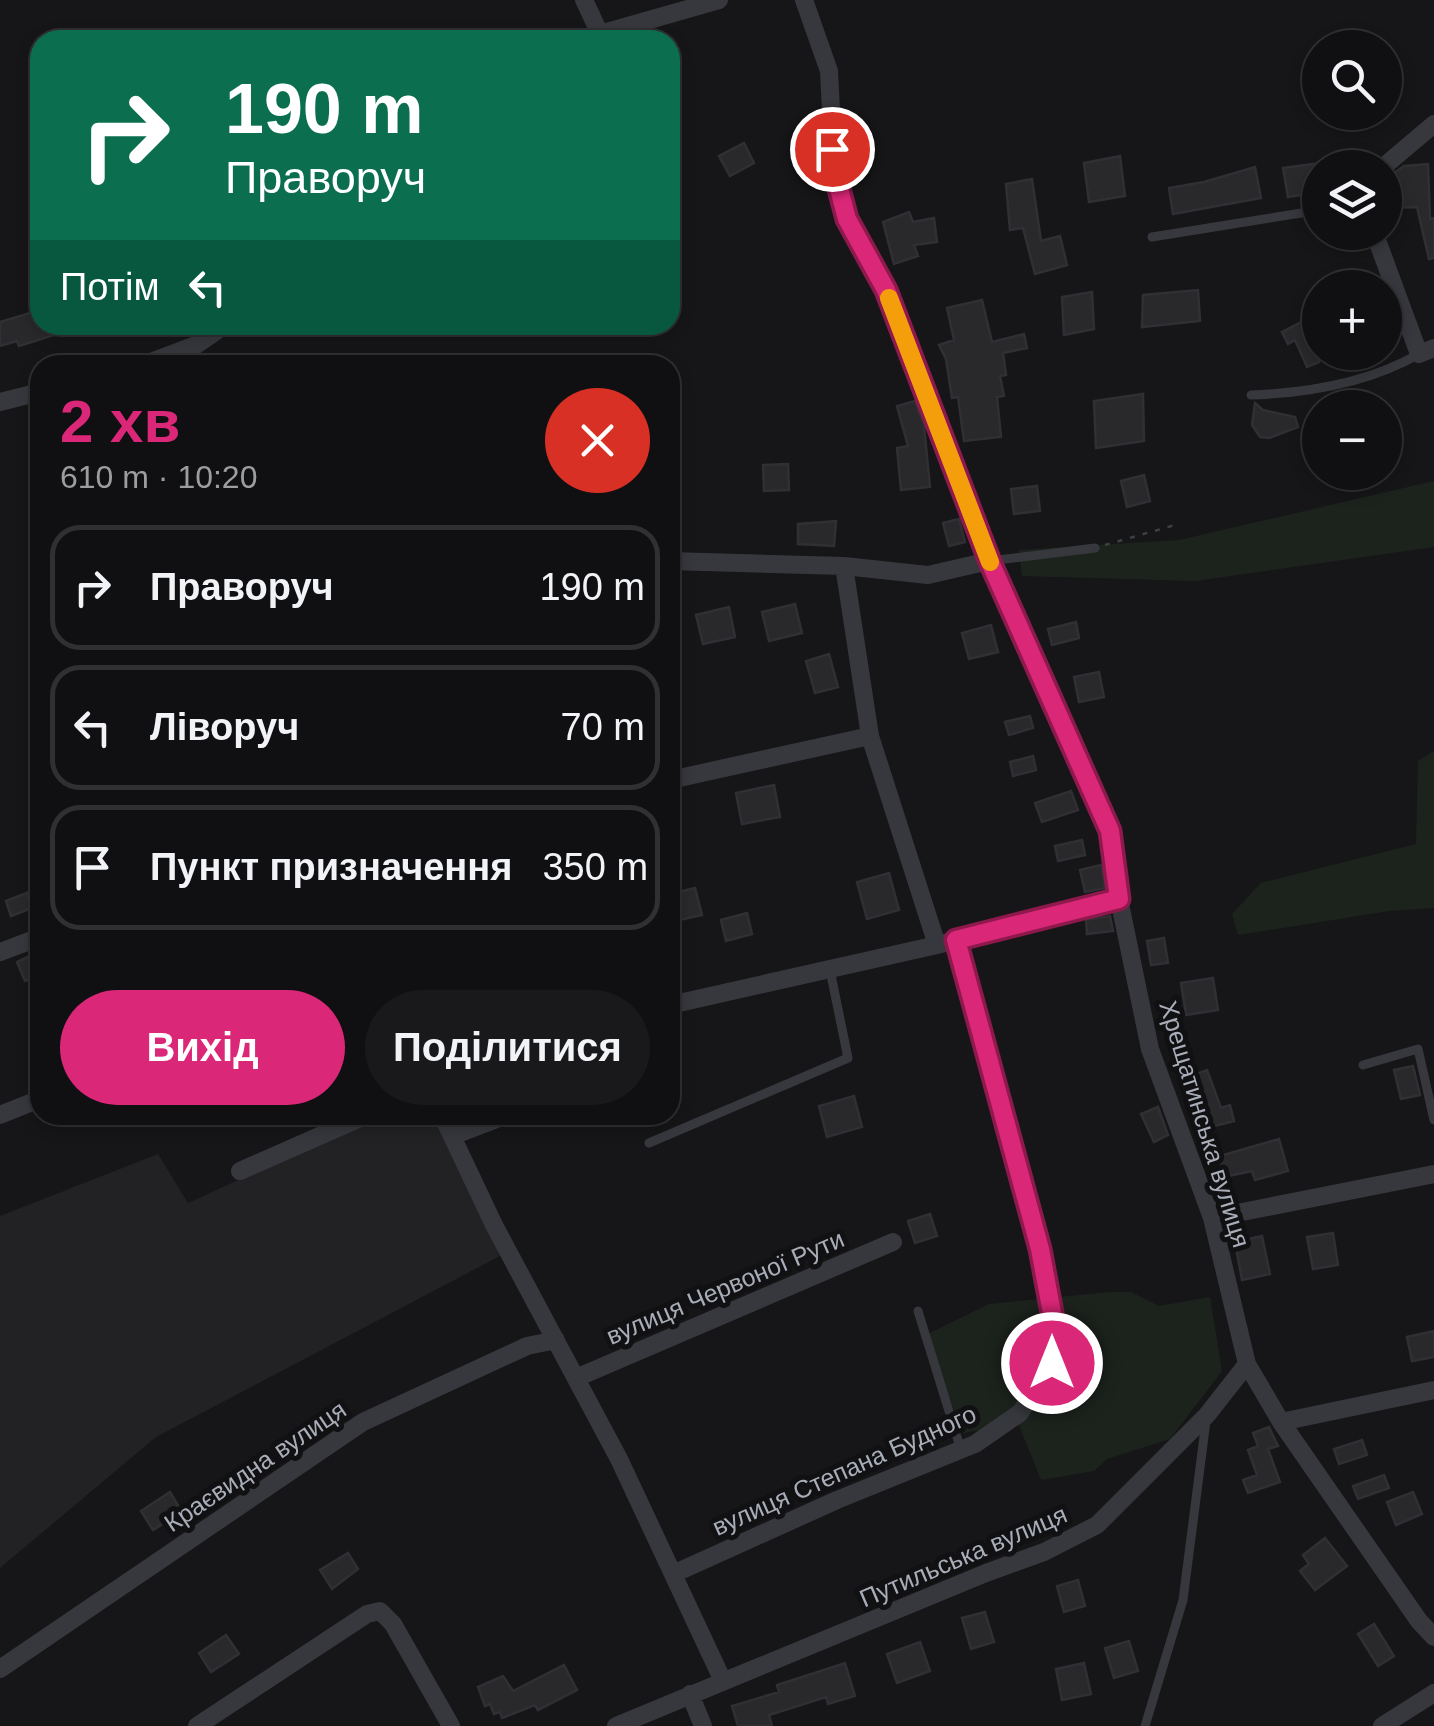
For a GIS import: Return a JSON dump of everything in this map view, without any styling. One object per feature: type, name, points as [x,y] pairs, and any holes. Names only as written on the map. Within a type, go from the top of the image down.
[{"type":"street","points":[[584,0],[593,30]]},
{"type":"street","points":[[618,30],[719,0]]},
{"type":"street","name":"Хрещатинська вулиця","points":[[804,0],[828,71],[834,170],[847,219],[886,290],[990,562],[1110,831],[1119,899],[1150,1050],[1212,1218],[1247,1364]]},
{"type":"street","points":[[1402,151],[1434,124]]},
{"type":"street","points":[[1382,250],[1427,351]]},
{"type":"street","points":[[169,355],[210,335]]},
{"type":"street","points":[[0,402],[30,394]]},
{"type":"street","points":[[680,561],[844,566],[928,574],[990,562]]},
{"type":"street","points":[[844,566],[870,736],[937,945]]},
{"type":"street","points":[[680,778],[870,736]]},
{"type":"street","points":[[680,1003],[1119,899]]},
{"type":"street","points":[[0,952],[30,940]]},
{"type":"street","name":"вулиця Степана Будного","points":[[673,1574],[836,1500],[976,1444],[1020,1413],[1052,1363],[1055,1329],[1040,1249],[956,940]]},
{"type":"street","points":[[0,1115],[30,1103]]},
{"type":"street","points":[[240,1171],[344,1125]]},
{"type":"street","points":[[447,1125],[724,1681]]},
{"type":"street","points":[[452,1136],[480,1125]]},
{"type":"street","points":[[1212,1218],[1434,1174]]},
{"type":"street","name":"вулиця Червоної Рути","points":[[576,1378],[893,1242]]},
{"type":"street","name":"Краєвидна вулиця","points":[[0,1669],[363,1422],[527,1346],[556,1340]]},
{"type":"street","points":[[1247,1364],[1282,1422],[1434,1636]]},
{"type":"street","name":"Путильська вулиця","points":[[616,1726],[1044,1552],[1096,1526],[1207,1415],[1247,1364]]},
{"type":"street","points":[[1282,1422],[1434,1390]]},
{"type":"street","points":[[197,1726],[368,1614],[380,1610],[393,1624],[451,1726]]},
{"type":"street","points":[[690,1694],[703,1726]]},
{"type":"street","points":[[1382,1726],[1434,1694]]},
{"type":"lane","points":[[1152,236],[1302,213]]},
{"type":"lane","points":[[1250,394],[1334,386],[1404,363],[1427,351]]},
{"type":"lane","points":[[990,562],[1095,548]]},
{"type":"lane","points":[[649,1143],[848,1058],[830,967]]},
{"type":"lane","points":[[1362,1065],[1418,1049],[1434,1120]]},
{"type":"lane","points":[[918,1311],[962,1450]]},
{"type":"lane","points":[[1144,1726],[1184,1600],[1207,1415]]},
{"type":"path","points":[[1095,548],[1175,525]]},
{"type":"shaded area","points":[[1434,481],[1434,547],[1195,581],[1022,576],[1019,550],[1179,540]]},
{"type":"shaded area","points":[[1434,751],[1434,908],[1389,911],[1238,935],[1232,914],[1261,883],[1416,844],[1418,761]]},
{"type":"shaded area","points":[[357,1125],[441,1125],[500,1256],[156,1437],[0,1568],[0,1216],[158,1154],[188,1203]]},
{"type":"shaded area","points":[[1131,1292],[1159,1306],[1210,1297],[1222,1371],[1170,1439],[1107,1459],[1094,1471],[1041,1480],[1018,1423],[963,1433],[926,1335],[989,1304]]},
{"type":"building","points":[[744,143],[754,163],[730,176],[719,156]]},
{"type":"building","points":[[1120,156],[1125,196],[1089,202],[1084,163]]},
{"type":"building","points":[[1428,164],[1434,258],[1429,259],[1417,207],[1402,207],[1404,166]]},
{"type":"building","points":[[1302,165],[1302,195],[1288,197],[1283,168]]},
{"type":"building","points":[[1255,167],[1261,198],[1173,214],[1169,188]]},
{"type":"building","points":[[1032,179],[1041,241],[1060,236],[1067,265],[1035,274],[1023,228],[1010,230],[1006,184]]},
{"type":"building","points":[[909,212],[913,222],[934,218],[937,242],[914,245],[918,256],[894,264],[883,222]]},
{"type":"building","points":[[1198,290],[1200,321],[1142,327],[1143,295]]},
{"type":"building","points":[[1092,292],[1094,329],[1064,335],[1062,297]]},
{"type":"building","points":[[982,300],[992,342],[1024,334],[1027,348],[1003,353],[1006,375],[1000,376],[1004,396],[997,397],[1001,437],[964,441],[958,397],[952,398],[946,359],[939,345],[954,340],[947,308]]},
{"type":"building","points":[[30,313],[30,335],[54,335],[19,346],[17,341],[0,346],[0,322]]},
{"type":"building","points":[[1302,322],[1302,356],[1295,340],[1288,344],[1282,332]]},
{"type":"building","points":[[1143,394],[1144,441],[1096,448],[1094,401]]},
{"type":"building","points":[[915,401],[924,426],[930,487],[901,490],[897,448],[908,446],[897,406]]},
{"type":"building","points":[[1255,403],[1263,410],[1295,417],[1298,427],[1269,438],[1260,437],[1252,425]]},
{"type":"building","points":[[788,464],[789,490],[764,491],[763,465]]},
{"type":"building","points":[[1144,475],[1150,501],[1127,507],[1121,481]]},
{"type":"building","points":[[1037,486],[1040,511],[1014,514],[1011,489]]},
{"type":"building","points":[[959,519],[965,542],[949,546],[943,523]]},
{"type":"building","points":[[836,521],[834,546],[798,544],[798,524]]},
{"type":"building","points":[[795,604],[802,633],[769,641],[762,612]]},
{"type":"building","points":[[729,607],[735,637],[703,644],[696,615]]},
{"type":"building","points":[[1076,622],[1079,638],[1052,645],[1048,629]]},
{"type":"building","points":[[991,625],[998,652],[969,659],[962,633]]},
{"type":"building","points":[[829,654],[838,687],[815,693],[806,661]]},
{"type":"building","points":[[1099,672],[1104,697],[1079,702],[1074,677]]},
{"type":"building","points":[[1030,716],[1033,728],[1009,735],[1005,722]]},
{"type":"building","points":[[1033,756],[1036,770],[1013,776],[1010,762]]},
{"type":"building","points":[[774,785],[780,817],[742,824],[736,793]]},
{"type":"building","points":[[1071,791],[1078,810],[1042,822],[1035,803]]},
{"type":"building","points":[[1082,840],[1085,855],[1058,861],[1055,846]]},
{"type":"building","points":[[1101,865],[1105,888],[1085,892],[1080,870]]},
{"type":"building","points":[[889,873],[899,910],[867,919],[857,882]]},
{"type":"building","points":[[695,888],[702,915],[680,920],[680,892]]},
{"type":"building","points":[[27,893],[30,909],[11,916],[6,901]]},
{"type":"building","points":[[747,913],[752,934],[726,941],[721,920]]},
{"type":"building","points":[[1110,916],[1113,931],[1087,934],[1086,920]]},
{"type":"building","points":[[1164,938],[1168,963],[1151,965],[1147,941]]},
{"type":"building","points":[[30,956],[30,979],[25,981],[17,962]]},
{"type":"building","points":[[1213,978],[1218,1010],[1186,1015],[1181,983]]},
{"type":"building","points":[[1413,1066],[1420,1095],[1401,1099],[1394,1070]]},
{"type":"building","points":[[1207,1070],[1221,1108],[1230,1105],[1234,1121],[1207,1128],[1200,1098],[1193,1100],[1185,1078]]},
{"type":"building","points":[[854,1096],[862,1127],[827,1137],[819,1106]]},
{"type":"building","points":[[1158,1107],[1168,1135],[1154,1142],[1141,1114]]},
{"type":"building","points":[[1279,1139],[1288,1171],[1255,1180],[1252,1171],[1224,1177],[1220,1156]]},
{"type":"building","points":[[930,1214],[937,1236],[915,1243],[908,1221]]},
{"type":"building","points":[[1333,1233],[1338,1265],[1313,1269],[1307,1237]]},
{"type":"building","points":[[1262,1236],[1270,1274],[1242,1280],[1235,1242]]},
{"type":"building","points":[[1434,1331],[1434,1357],[1412,1361],[1407,1337]]},
{"type":"building","points":[[1269,1427],[1278,1446],[1268,1449],[1280,1482],[1248,1493],[1243,1480],[1257,1475],[1248,1450],[1258,1446],[1253,1433]]},
{"type":"building","points":[[1362,1440],[1367,1455],[1339,1464],[1334,1449]]},
{"type":"building","points":[[1384,1475],[1389,1488],[1358,1499],[1353,1486]]},
{"type":"building","points":[[170,1492],[182,1512],[153,1530],[141,1511]]},
{"type":"building","points":[[1413,1492],[1422,1514],[1396,1525],[1387,1502]]},
{"type":"building","points":[[1325,1538],[1347,1566],[1315,1590],[1300,1571],[1309,1564],[1303,1555]]},
{"type":"building","points":[[348,1553],[358,1569],[332,1589],[320,1570]]},
{"type":"building","points":[[1078,1580],[1085,1606],[1064,1612],[1057,1586]]},
{"type":"building","points":[[985,1612],[994,1642],[971,1649],[962,1618]]},
{"type":"building","points":[[1374,1624],[1394,1656],[1378,1666],[1358,1634]]},
{"type":"building","points":[[226,1635],[239,1654],[211,1672],[199,1653]]},
{"type":"building","points":[[1129,1641],[1138,1671],[1114,1678],[1105,1648]]},
{"type":"building","points":[[920,1642],[930,1671],[897,1683],[887,1654]]},
{"type":"building","points":[[845,1663],[855,1696],[828,1704],[826,1697],[769,1715],[772,1726],[738,1726],[732,1706],[779,1692],[777,1685]]},
{"type":"building","points":[[1084,1663],[1091,1694],[1062,1700],[1056,1669]]},
{"type":"building","points":[[564,1665],[577,1690],[538,1710],[535,1705],[502,1718],[500,1712],[494,1714],[490,1704],[485,1706],[478,1687],[503,1676],[513,1691]]},
{"type":"slow traffic","points":[[889,298],[990,562]]},
{"type":"route","points":[[832,149],[847,219],[886,290],[990,562],[1110,831],[1119,899],[956,940],[1040,1249],[1055,1329],[1052,1363]]}]
